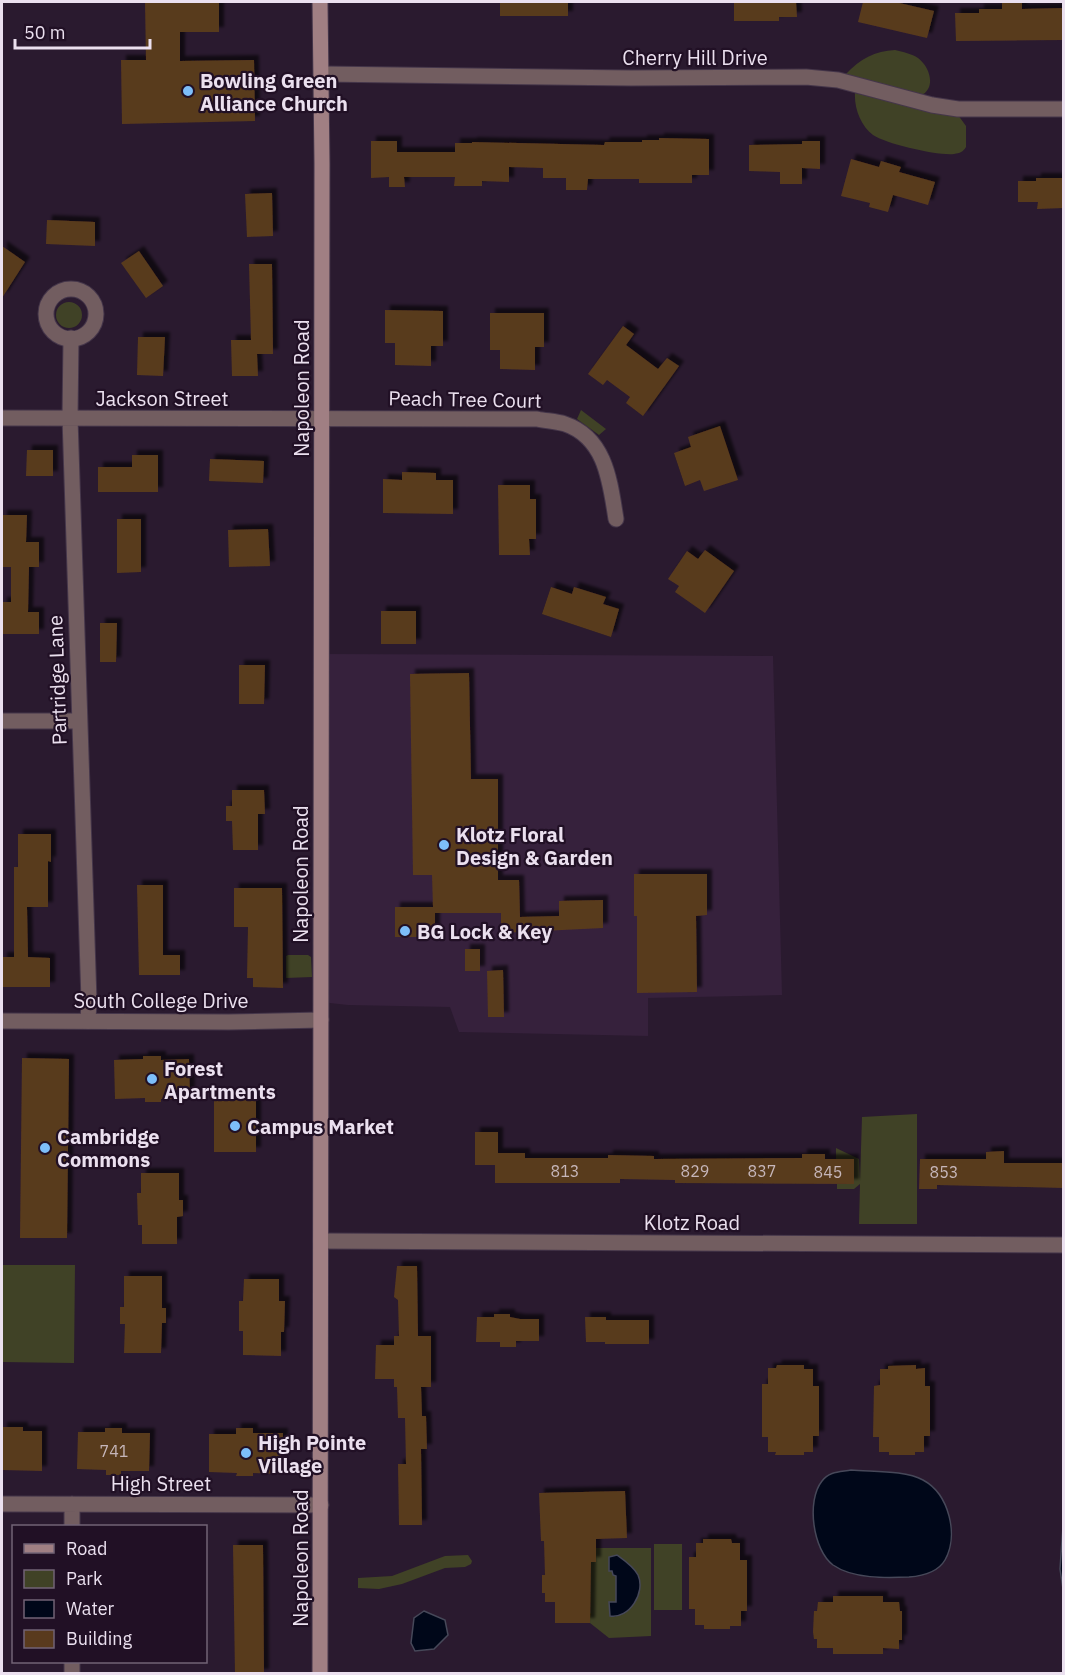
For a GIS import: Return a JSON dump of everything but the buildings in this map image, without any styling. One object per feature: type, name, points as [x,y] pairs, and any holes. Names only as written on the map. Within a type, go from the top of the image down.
[{"type":"main road","name":"Napoleon Road","points":[[320,2],[322,74],[320,1674]]},
{"type":"street","name":"Cherry Hill Drive","points":[[322,74],[641,78],[806,77],[838,80],[932,105],[958,109],[1064,110]]},
{"type":"street","name":"Partridge Lane","points":[[71,338],[70,418],[88,1021]]},
{"type":"street","name":"Jackson Street","points":[[2,418],[322,419]]},
{"type":"street","name":"Peach Tree Court","points":[[322,419],[537,419],[563,423],[577,429],[600,451],[610,484],[616,519]]},
{"type":"street","points":[[2,722],[79,721]]},
{"type":"street","name":"South College Drive","points":[[2,1022],[321,1020]]},
{"type":"street","name":"Klotz Road","points":[[321,1241],[1064,1245]]},
{"type":"street","name":"High Street","points":[[2,1504],[321,1505]]},
{"type":"street","points":[[72,1504],[72,1525]]},
{"type":"shaded area","points":[[321,654],[773,656],[782,995],[648,998],[648,1036],[459,1032],[450,1007],[348,1005],[321,1002]]},
{"type":"green space","points":[[895,50],[916,57],[926,66],[930,82],[922,95],[847,76],[846,74],[862,60],[881,52]]},
{"type":"green space","points":[[855,93],[930,112],[958,115],[966,126],[966,147],[960,153],[937,153],[913,149],[873,135],[859,116]]},
{"type":"green space","points":[[69,302],[79,305],[82,315],[79,325],[69,328],[59,325],[56,315],[59,305]]},
{"type":"green space","points":[[581,410],[606,429],[599,435],[577,419]]},
{"type":"green space","points":[[286,956],[311,957],[312,977],[286,978]]},
{"type":"green space","points":[[917,1114],[917,1224],[859,1224],[860,1184],[854,1189],[837,1189],[837,1184],[854,1184],[836,1159],[836,1148],[859,1159],[860,1181],[862,1117]]},
{"type":"green space","points":[[2,1265],[75,1265],[74,1363],[2,1362]]},
{"type":"green space","points":[[654,1544],[682,1544],[682,1610],[654,1610]]},
{"type":"green space","points":[[596,1548],[651,1548],[651,1636],[609,1638],[590,1623],[591,1562],[596,1562]]},
{"type":"green space","points":[[468,1555],[472,1561],[465,1567],[445,1568],[402,1584],[379,1589],[358,1588],[358,1578],[392,1576],[445,1556]]},
{"type":"water","points":[[851,1470],[907,1474],[932,1486],[945,1505],[951,1527],[949,1550],[942,1564],[929,1573],[919,1576],[880,1577],[841,1570],[826,1558],[814,1525],[814,1500],[822,1481],[828,1475]]},
{"type":"water","points":[[1063,1526],[1063,1589],[1060,1569]]},
{"type":"water","points":[[617,1555],[636,1572],[640,1589],[638,1597],[629,1609],[617,1616],[610,1616],[609,1602],[616,1602],[616,1576],[609,1571],[609,1557]]},
{"type":"water","points":[[424,1611],[445,1620],[448,1635],[434,1649],[415,1651],[411,1643],[414,1618]]},
{"type":"place","name":"Bowling Green Alliance Church","points":[[188,91]]},
{"type":"place","name":"Klotz Floral Design & Garden","points":[[444,845]]},
{"type":"place","name":"BG Lock & Key","points":[[405,931]]},
{"type":"place","name":"Forest Apartments","points":[[152,1079]]},
{"type":"place","name":"Campus Market","points":[[235,1126]]},
{"type":"place","name":"Cambridge Commons","points":[[45,1148]]},
{"type":"place","name":"High Pointe Village","points":[[246,1453]]}]
